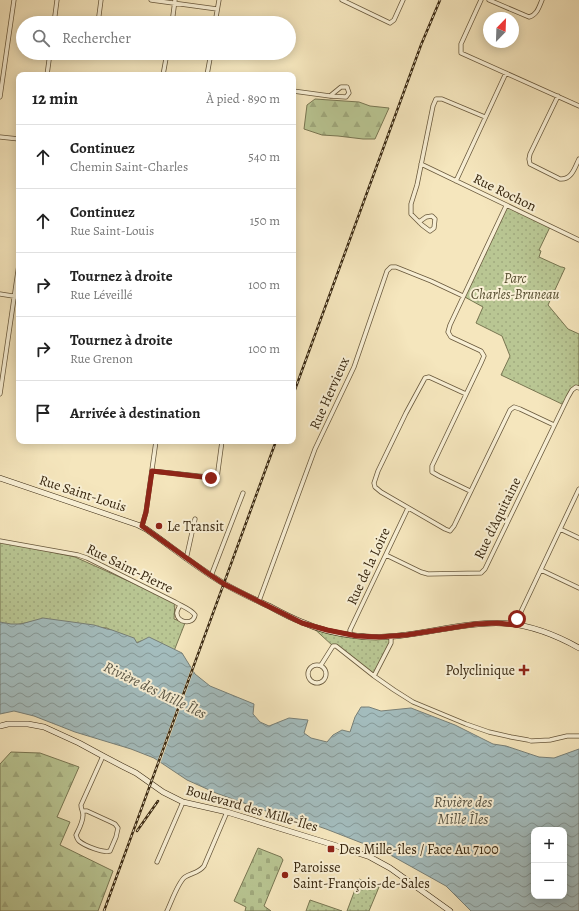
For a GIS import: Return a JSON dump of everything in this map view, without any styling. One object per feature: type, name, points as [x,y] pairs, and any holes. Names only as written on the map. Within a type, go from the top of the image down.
[{"type":"main road","name":"Rue Saint-Louis","points":[[0,478],[142,526],[213,577],[305,624],[350,635],[391,637],[476,624],[497,623],[531,628],[579,648]]},
{"type":"main road","name":"Boulevard des Mille-Îles","points":[[0,726],[8,724],[28,724],[44,727],[79,743],[136,773],[163,792],[183,802],[227,812],[370,857],[390,868],[446,910]]},
{"type":"street","points":[[0,97],[14,0]]},
{"type":"street","points":[[55,16],[57,0]]},
{"type":"street","points":[[99,16],[101,0]]},
{"type":"street","points":[[151,0],[175,2],[217,9]]},
{"type":"street","points":[[216,16],[218,0]]},
{"type":"street","points":[[342,0],[390,23],[394,20],[403,0]]},
{"type":"street","points":[[480,0],[461,44],[461,53],[579,106]]},
{"type":"street","points":[[489,0],[529,17],[533,16],[537,11],[542,0]]},
{"type":"street","points":[[173,16],[175,2]]},
{"type":"street","points":[[47,72],[49,60]]},
{"type":"street","points":[[164,72],[166,60]]},
{"type":"street","points":[[208,72],[210,60]]},
{"type":"street","points":[[456,181],[506,73]]},
{"type":"street","points":[[296,90],[330,96],[346,96],[349,93],[347,87],[341,87],[330,96]]},
{"type":"street","points":[[558,96],[530,154],[530,164],[553,176],[560,179],[565,179],[569,178],[579,158]]},
{"type":"street","points":[[419,222],[426,217],[432,216],[435,219],[434,228],[430,231],[425,228],[419,222],[411,214],[411,204],[417,185],[433,106],[436,99],[442,99],[485,118]]},
{"type":"street","points":[[0,137],[16,139]]},
{"type":"street","name":"Rue Rochon","points":[[421,164],[579,240]]},
{"type":"street","points":[[470,491],[432,472],[432,466],[484,356],[480,351],[451,337],[448,332],[506,206]]},
{"type":"street","name":"Rue Hervieux","points":[[259,601],[315,449],[354,367],[390,267],[396,267],[464,296]]},
{"type":"street","points":[[0,394],[16,283]]},
{"type":"street","points":[[0,294],[14,296]]},
{"type":"street","points":[[466,394],[429,377],[425,378],[406,413],[378,471],[374,483],[375,487],[381,492],[444,529],[450,531],[454,526],[510,410],[514,407],[520,409],[554,425]]},
{"type":"street","name":"Rue d'Aquitaine","points":[[386,555],[428,574],[481,573],[485,569],[572,390],[576,387],[579,388]]},
{"type":"street","points":[[142,526],[146,512],[156,444]]},
{"type":"street","points":[[152,471],[217,478],[222,444]]},
{"type":"street","points":[[516,625],[579,490]]},
{"type":"street","points":[[213,577],[243,493]]},
{"type":"street","name":"Rue de la Loire","points":[[350,635],[350,630],[408,508]]},
{"type":"street","points":[[185,558],[187,555],[194,519]]},
{"type":"street","points":[[560,529],[579,538]]},
{"type":"street","name":"Rue Saint-Pierre","points":[[0,541],[78,555],[87,558],[180,605],[193,612],[195,615],[192,621],[186,622],[177,616],[176,612],[180,605]]},
{"type":"street","points":[[541,570],[579,588]]},
{"type":"street","points":[[374,676],[391,642],[391,637]]},
{"type":"street","points":[[321,665],[333,646],[336,646],[374,676],[412,702],[466,724],[489,732],[531,741],[550,740],[567,736],[579,736]]},
{"type":"street","points":[[315,664],[321,665],[326,672],[325,678],[318,683],[312,682],[308,677],[309,668],[315,664]]},
{"type":"street","points":[[83,811],[111,822],[118,828],[110,851],[100,851],[79,841],[76,835],[84,817],[81,805],[103,756]]},
{"type":"street","points":[[157,862],[183,802]]},
{"type":"street","points":[[167,911],[181,881],[186,877],[202,870],[227,812]]},
{"type":"green space","points":[[315,99],[359,102],[370,106],[389,108],[375,139],[322,135],[304,129],[307,105]]},
{"type":"green space","name":"Parc Charles-Bruneau","points":[[506,206],[550,227],[539,250],[541,251],[539,257],[565,268],[548,305],[568,329],[579,334],[579,388],[576,387],[564,405],[501,375],[510,356],[502,336],[476,323],[483,307],[463,296]]},
{"type":"green space","points":[[0,541],[75,557],[175,602],[174,619],[185,623],[174,651],[141,641],[137,643],[107,628],[37,621],[14,625],[0,625]]},
{"type":"green space","points":[[309,624],[334,632],[391,635],[389,644],[374,676],[336,646],[333,646]]},
{"type":"green space","points":[[11,752],[40,753],[79,767],[57,817],[70,822],[60,845],[113,871],[98,911],[0,911],[0,764]]},
{"type":"green space","points":[[258,848],[281,857],[283,860],[264,906],[271,911],[245,911],[246,907],[234,901]]},
{"type":"green space","points":[[359,879],[379,887],[369,911],[347,911]]},
{"type":"green space","points":[[310,900],[342,911],[306,911]]},
{"type":"water","name":"Rivière des Mille Îles","points":[[43,618],[94,625],[134,638],[137,643],[149,637],[182,653],[195,674],[210,686],[254,704],[253,714],[260,722],[269,726],[289,718],[308,720],[304,733],[311,738],[327,742],[333,735],[342,730],[350,732],[355,717],[361,707],[369,707],[381,711],[411,708],[455,725],[493,744],[506,746],[539,757],[554,758],[579,749],[579,911],[471,911],[446,886],[385,852],[292,817],[277,815],[216,793],[187,780],[154,758],[131,749],[75,732],[34,716],[14,711],[0,714],[0,622],[21,624]]},
{"type":"pier","points":[[192,666],[194,670],[160,764],[157,762]]},
{"type":"railway","points":[[296,387],[421,45],[440,0]]},
{"type":"railway","points":[[104,911],[275,444]]},
{"type":"railway","points":[[137,831],[158,801]]},
{"type":"place","name":"Le Transit","points":[[159,526]]},
{"type":"place","name":"Polyclinique","points":[[524,670]]},
{"type":"place","name":"Des Mille-îles / Face Au 7100","points":[[331,849]]},
{"type":"place","name":"Paroisse Saint-François-de-Sales","points":[[285,875]]},
{"type":"route","points":[[211,478],[152,471],[146,512],[142,526],[224,584],[302,623],[342,634],[363,637],[391,637],[476,624],[497,623],[516,625],[517,619]]}]
